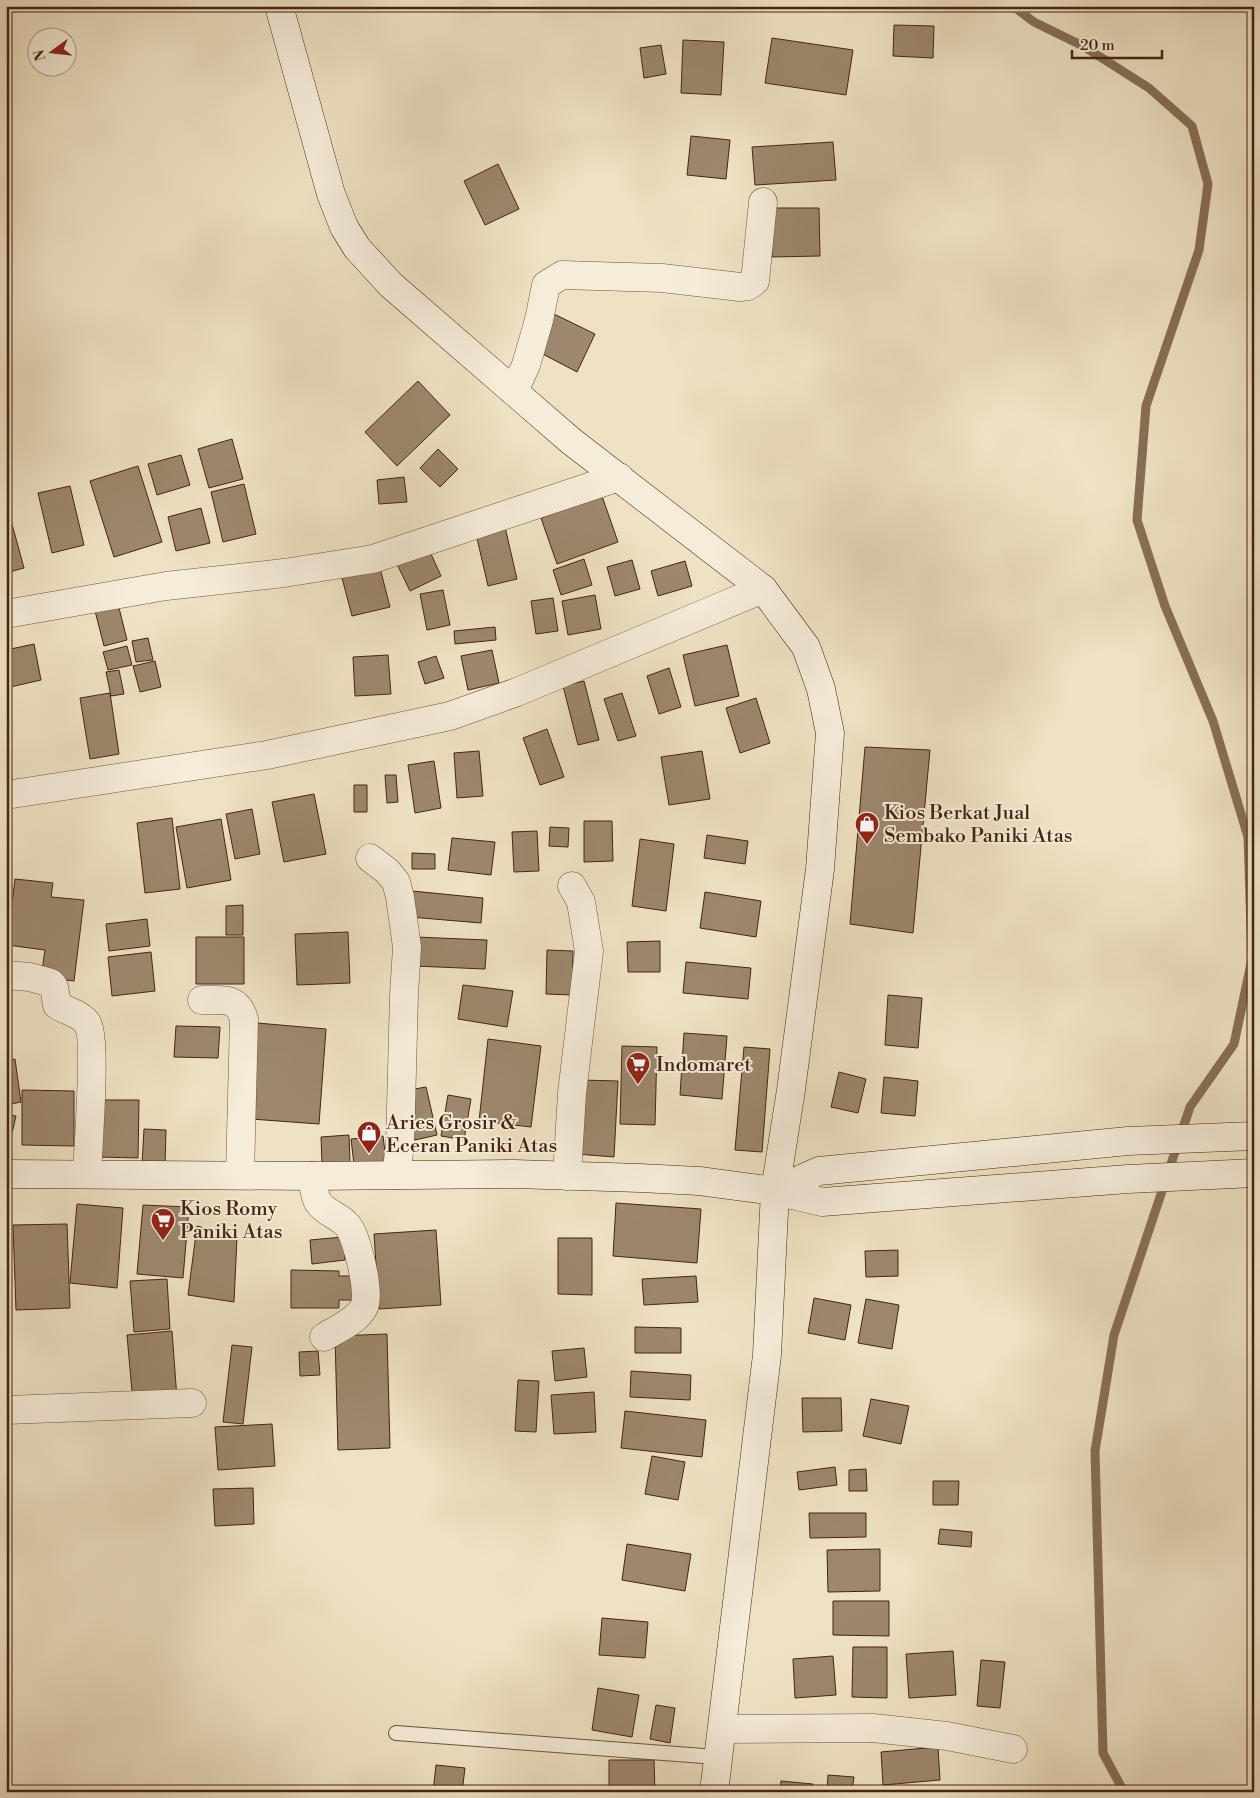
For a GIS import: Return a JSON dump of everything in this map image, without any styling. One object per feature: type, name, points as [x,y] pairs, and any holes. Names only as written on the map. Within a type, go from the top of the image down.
[{"type":"street","points":[[279,6],[331,194],[344,227],[357,248],[391,286],[571,441],[763,590],[806,647],[821,689],[830,733],[820,869],[791,1090],[775,1191],[767,1354],[714,1792]]},
{"type":"street","points":[[514,391],[526,365],[539,320],[546,285],[552,280],[562,275],[572,275],[662,278],[713,285],[748,286],[754,282],[763,202]]},
{"type":"street","points":[[6,614],[166,586],[284,573],[373,559],[619,477]]},
{"type":"street","points":[[6,795],[266,756],[450,716],[517,692],[763,590]]},
{"type":"street","points":[[370,858],[387,871],[396,882],[407,947],[400,1145],[396,1175]]},
{"type":"street","points":[[567,1176],[572,1093],[589,951],[581,902],[572,886]]},
{"type":"street","points":[[6,975],[30,977],[51,983],[54,987],[57,1005],[83,1019],[88,1024],[92,1048],[87,1174]]},
{"type":"street","points":[[202,1000],[232,1001],[238,1005],[244,1019],[240,1175]]},
{"type":"street","points":[[775,1191],[818,1171],[1128,1142],[1254,1136]]},
{"type":"street","points":[[6,1174],[312,1176],[515,1174],[699,1181],[775,1191],[822,1202],[1128,1179],[1254,1173]]},
{"type":"street","points":[[312,1176],[318,1202],[349,1227],[359,1254],[367,1291],[364,1309],[351,1321],[324,1337]]},
{"type":"street","points":[[6,1410],[192,1403]]},
{"type":"street","points":[[722,1729],[873,1728],[947,1736],[1013,1749]]},
{"type":"lane","points":[[396,1733],[717,1757]]},
{"type":"building","points":[[894,25],[934,26],[933,58],[893,56]]},
{"type":"building","points":[[772,38],[853,50],[846,95],[765,83]]},
{"type":"building","points":[[683,40],[724,42],[721,95],[681,93]]},
{"type":"building","points":[[661,45],[666,74],[644,78],[640,48]]},
{"type":"building","points":[[691,136],[730,140],[726,179],[687,175]]},
{"type":"building","points":[[833,142],[836,180],[755,185],[752,147]]},
{"type":"building","points":[[498,164],[519,209],[485,225],[464,181]]},
{"type":"building","points":[[771,208],[819,208],[820,256],[772,257]]},
{"type":"building","points":[[554,314],[595,334],[577,372],[537,351]]},
{"type":"building","points":[[418,381],[450,415],[397,466],[365,432]]},
{"type":"building","points":[[232,439],[243,479],[209,488],[198,449]]},
{"type":"building","points":[[438,449],[458,469],[440,487],[420,468]]},
{"type":"building","points":[[181,455],[190,485],[157,495],[148,464]]},
{"type":"building","points":[[138,466],[162,542],[114,557],[90,481]]},
{"type":"building","points":[[404,477],[407,502],[379,504],[377,480]]},
{"type":"building","points":[[244,484],[256,534],[223,542],[211,492]]},
{"type":"building","points":[[70,486],[84,545],[52,553],[38,493]]},
{"type":"building","points":[[602,496],[618,542],[557,564],[541,518]]},
{"type":"building","points":[[6,502],[24,568],[6,573]]},
{"type":"building","points":[[201,508],[210,543],[176,551],[168,517]]},
{"type":"building","points":[[505,527],[517,579],[488,586],[476,534]]},
{"type":"building","points":[[427,545],[441,576],[410,591],[395,560]]},
{"type":"building","points":[[584,559],[592,585],[561,595],[553,570]]},
{"type":"building","points":[[632,560],[640,589],[615,596],[607,567]]},
{"type":"building","points":[[685,561],[692,586],[658,596],[651,571]]},
{"type":"building","points":[[379,564],[390,607],[352,616],[341,574]]},
{"type":"building","points":[[443,590],[450,625],[427,630],[420,594]]},
{"type":"building","points":[[595,595],[601,629],[568,635],[562,601]]},
{"type":"building","points":[[116,596],[127,640],[104,646],[93,603]]},
{"type":"building","points":[[553,598],[558,631],[536,634],[531,601]]},
{"type":"building","points":[[495,627],[496,640],[455,644],[454,631]]},
{"type":"building","points":[[148,638],[153,660],[136,662],[132,641]]},
{"type":"building","points":[[34,644],[41,680],[6,688],[6,650]]},
{"type":"building","points":[[727,645],[739,696],[695,706],[683,655]]},
{"type":"building","points":[[127,646],[132,665],[108,670],[103,652]]},
{"type":"building","points":[[492,650],[499,683],[468,690],[461,656]]},
{"type":"building","points":[[388,655],[391,694],[355,696],[353,657]]},
{"type":"building","points":[[436,656],[444,678],[425,684],[418,662]]},
{"type":"building","points":[[155,661],[161,687],[140,692],[133,666]]},
{"type":"building","points":[[669,668],[681,707],[659,714],[647,676]]},
{"type":"building","points":[[119,670],[124,694],[111,696],[106,672]]},
{"type":"building","points":[[584,681],[599,740],[578,745],[563,686]]},
{"type":"building","points":[[110,693],[119,754],[90,759],[80,698]]},
{"type":"building","points":[[622,693],[636,736],[618,741],[604,699]]},
{"type":"building","points":[[756,698],[770,743],[740,753],[726,708]]},
{"type":"building","points":[[547,729],[564,777],[540,785],[523,738]]},
{"type":"building","points":[[865,747],[930,750],[913,933],[850,924]]},
{"type":"building","points":[[479,751],[483,796],[457,798],[454,753]]},
{"type":"building","points":[[702,751],[710,799],[669,805],[661,757]]},
{"type":"building","points":[[434,761],[441,808],[415,813],[408,765]]},
{"type":"building","points":[[385,775],[396,775],[398,802],[387,803]]},
{"type":"building","points":[[354,785],[367,785],[367,812],[354,812]]},
{"type":"building","points":[[314,794],[326,854],[284,862],[272,802]]},
{"type":"building","points":[[252,809],[260,854],[235,859],[226,814]]},
{"type":"building","points":[[172,818],[180,889],[145,893],[137,823]]},
{"type":"building","points":[[221,819],[231,880],[187,888],[176,827]]},
{"type":"building","points":[[584,821],[612,821],[613,861],[584,862]]},
{"type":"building","points":[[550,827],[569,828],[568,847],[549,846]]},
{"type":"building","points":[[537,831],[539,871],[514,872],[512,832]]},
{"type":"building","points":[[707,835],[748,841],[745,864],[704,858]]},
{"type":"building","points":[[452,838],[495,842],[491,875],[448,870]]},
{"type":"building","points":[[640,839],[674,844],[666,911],[632,906]]},
{"type":"building","points":[[412,853],[435,854],[435,869],[412,869]]},
{"type":"building","points":[[15,879],[53,883],[51,897],[84,900],[74,981],[41,977],[45,950],[7,945]]},
{"type":"building","points":[[412,891],[483,898],[481,923],[410,917]]},
{"type":"building","points":[[705,892],[761,901],[756,937],[700,928]]},
{"type":"building","points":[[243,905],[243,935],[226,935],[226,906]]},
{"type":"building","points":[[147,919],[150,946],[109,951],[106,924]]},
{"type":"building","points":[[348,932],[350,983],[297,985],[295,934]]},
{"type":"building","points":[[196,937],[244,937],[244,984],[196,984]]},
{"type":"building","points":[[416,937],[487,940],[485,969],[414,966]]},
{"type":"building","points":[[660,941],[660,972],[628,972],[627,942]]},
{"type":"building","points":[[547,950],[573,951],[572,995],[546,994]]},
{"type":"building","points":[[151,952],[155,991],[112,996],[108,957]]},
{"type":"building","points":[[686,962],[751,968],[748,999],[683,993]]},
{"type":"building","points":[[463,985],[513,991],[507,1027],[458,1019]]},
{"type":"building","points":[[6,989],[12,990],[6,1030]]},
{"type":"building","points":[[888,995],[922,998],[918,1048],[885,1045]]},
{"type":"building","points":[[257,1023],[326,1029],[319,1124],[251,1119]]},
{"type":"building","points":[[176,1026],[220,1027],[218,1058],[174,1057]]},
{"type":"building","points":[[684,1033],[727,1036],[722,1099],[680,1095]]},
{"type":"building","points":[[488,1039],[541,1046],[531,1127],[479,1121]]},
{"type":"building","name":"Indomaret","points":[[622,1046],[657,1047],[655,1125],[620,1124]]},
{"type":"building","points":[[744,1047],[770,1049],[762,1152],[735,1150]]},
{"type":"building","points":[[15,1059],[21,1102],[6,1105],[6,1061]]},
{"type":"building","points":[[839,1072],[866,1079],[858,1113],[831,1107]]},
{"type":"building","points":[[884,1077],[918,1081],[915,1116],[881,1113]]},
{"type":"building","points":[[581,1080],[618,1081],[614,1157],[577,1154]]},
{"type":"building","points":[[426,1087],[437,1135],[415,1140],[404,1091]]},
{"type":"building","points":[[22,1090],[74,1091],[74,1146],[22,1145]]},
{"type":"building","points":[[448,1095],[471,1099],[464,1140],[441,1136]]},
{"type":"building","points":[[99,1100],[139,1100],[138,1158],[98,1157]]},
{"type":"building","points":[[6,1114],[16,1116],[10,1142],[6,1141]]},
{"type":"building","points":[[144,1129],[166,1130],[165,1166],[142,1165]]},
{"type":"building","points":[[349,1135],[350,1162],[322,1164],[321,1137]]},
{"type":"building","name":"Aries Grosir & Eceran Paniki Atas","points":[[383,1136],[387,1169],[355,1173],[351,1139]]},
{"type":"building","points":[[616,1203],[701,1209],[697,1263],[613,1256]]},
{"type":"building","points":[[77,1204],[123,1208],[117,1288],[70,1283]]},
{"type":"building","name":"Kios Romy Paniki Atas","points":[[143,1205],[189,1207],[183,1278],[137,1274]]},
{"type":"building","points":[[67,1224],[70,1308],[16,1310],[13,1225]]},
{"type":"building","points":[[197,1226],[237,1237],[234,1302],[188,1295]]},
{"type":"building","points":[[436,1230],[441,1305],[379,1309],[374,1234]]},
{"type":"building","points":[[343,1237],[345,1260],[312,1264],[310,1240]]},
{"type":"building","points":[[558,1238],[592,1238],[592,1295],[558,1294]]},
{"type":"building","points":[[898,1250],[898,1276],[866,1277],[865,1251]]},
{"type":"building","points":[[291,1270],[339,1271],[339,1276],[359,1276],[359,1300],[339,1300],[339,1308],[291,1308]]},
{"type":"building","points":[[696,1276],[698,1302],[644,1305],[642,1279]]},
{"type":"building","points":[[167,1279],[170,1329],[134,1332],[130,1281]]},
{"type":"building","points":[[814,1298],[851,1305],[845,1340],[808,1333]]},
{"type":"building","points":[[866,1299],[899,1305],[892,1349],[858,1343]]},
{"type":"building","points":[[635,1327],[681,1328],[681,1353],[635,1353]]},
{"type":"building","points":[[172,1331],[177,1399],[133,1403],[127,1335]]},
{"type":"building","points":[[387,1334],[390,1448],[338,1450],[335,1336]]},
{"type":"building","points":[[232,1345],[252,1347],[243,1424],[223,1422]]},
{"type":"building","points":[[584,1348],[587,1377],[555,1381],[552,1351]]},
{"type":"building","points":[[318,1351],[320,1375],[300,1376],[299,1352]]},
{"type":"building","points":[[631,1371],[691,1375],[690,1400],[630,1397]]},
{"type":"building","points":[[518,1380],[539,1381],[536,1432],[515,1431]]},
{"type":"building","points":[[594,1392],[596,1432],[554,1434],[551,1395]]},
{"type":"building","points":[[802,1398],[841,1398],[842,1431],[803,1432]]},
{"type":"building","points":[[871,1399],[909,1406],[901,1444],[863,1436]]},
{"type":"building","points":[[625,1411],[706,1420],[702,1457],[621,1448]]},
{"type":"building","points":[[272,1424],[275,1466],[218,1470],[215,1427]]},
{"type":"building","points":[[652,1456],[685,1462],[678,1500],[645,1494]]},
{"type":"building","points":[[835,1467],[837,1485],[799,1490],[797,1472]]},
{"type":"building","points":[[866,1469],[867,1491],[849,1491],[849,1470]]},
{"type":"building","points":[[933,1481],[959,1481],[958,1505],[933,1505]]},
{"type":"building","points":[[253,1488],[254,1524],[215,1526],[213,1489]]},
{"type":"building","points":[[809,1513],[866,1513],[866,1537],[810,1538]]},
{"type":"building","points":[[940,1529],[972,1532],[971,1547],[938,1544]]},
{"type":"building","points":[[627,1544],[691,1554],[685,1591],[622,1580]]},
{"type":"building","points":[[880,1549],[880,1591],[828,1592],[827,1550]]},
{"type":"building","points":[[833,1601],[889,1601],[889,1636],[833,1635]]},
{"type":"building","points":[[602,1618],[648,1622],[645,1658],[599,1655]]},
{"type":"building","points":[[853,1647],[887,1647],[887,1698],[852,1697]]},
{"type":"building","points":[[953,1651],[956,1695],[909,1698],[906,1654]]},
{"type":"building","points":[[833,1656],[836,1695],[795,1698],[793,1659]]},
{"type":"building","points":[[981,1660],[1005,1662],[1000,1708],[977,1706]]},
{"type":"building","points":[[598,1688],[639,1695],[632,1737],[592,1730]]},
{"type":"building","points":[[656,1705],[675,1708],[670,1743],[650,1739]]},
{"type":"building","points":[[938,1747],[940,1780],[883,1785],[881,1752]]},
{"type":"building","points":[[609,1760],[654,1760],[655,1792],[609,1792]]},
{"type":"building","points":[[436,1765],[465,1768],[462,1792],[433,1792]]},
{"type":"building","points":[[828,1775],[854,1777],[852,1792],[827,1792]]},
{"type":"building","points":[[781,1781],[813,1784],[812,1792],[780,1792]]},
{"type":"waterway","points":[[1013,6],[1034,22],[1083,46],[1149,88],[1192,126],[1208,184],[1199,250],[1146,406],[1137,520],[1165,606],[1213,721],[1248,837],[1252,959],[1234,1044],[1190,1107],[1114,1335],[1095,1451],[1103,1753],[1124,1792]]},
{"type":"place","name":"Kios Berkat Jual Sembako Paniki Atas","points":[[867,845]]},
{"type":"place","name":"Indomaret","points":[[638,1085]]},
{"type":"place","name":"Aries Grosir & Eceran Paniki Atas","points":[[369,1154]]},
{"type":"place","name":"Kios Romy Paniki Atas","points":[[163,1241]]}]
